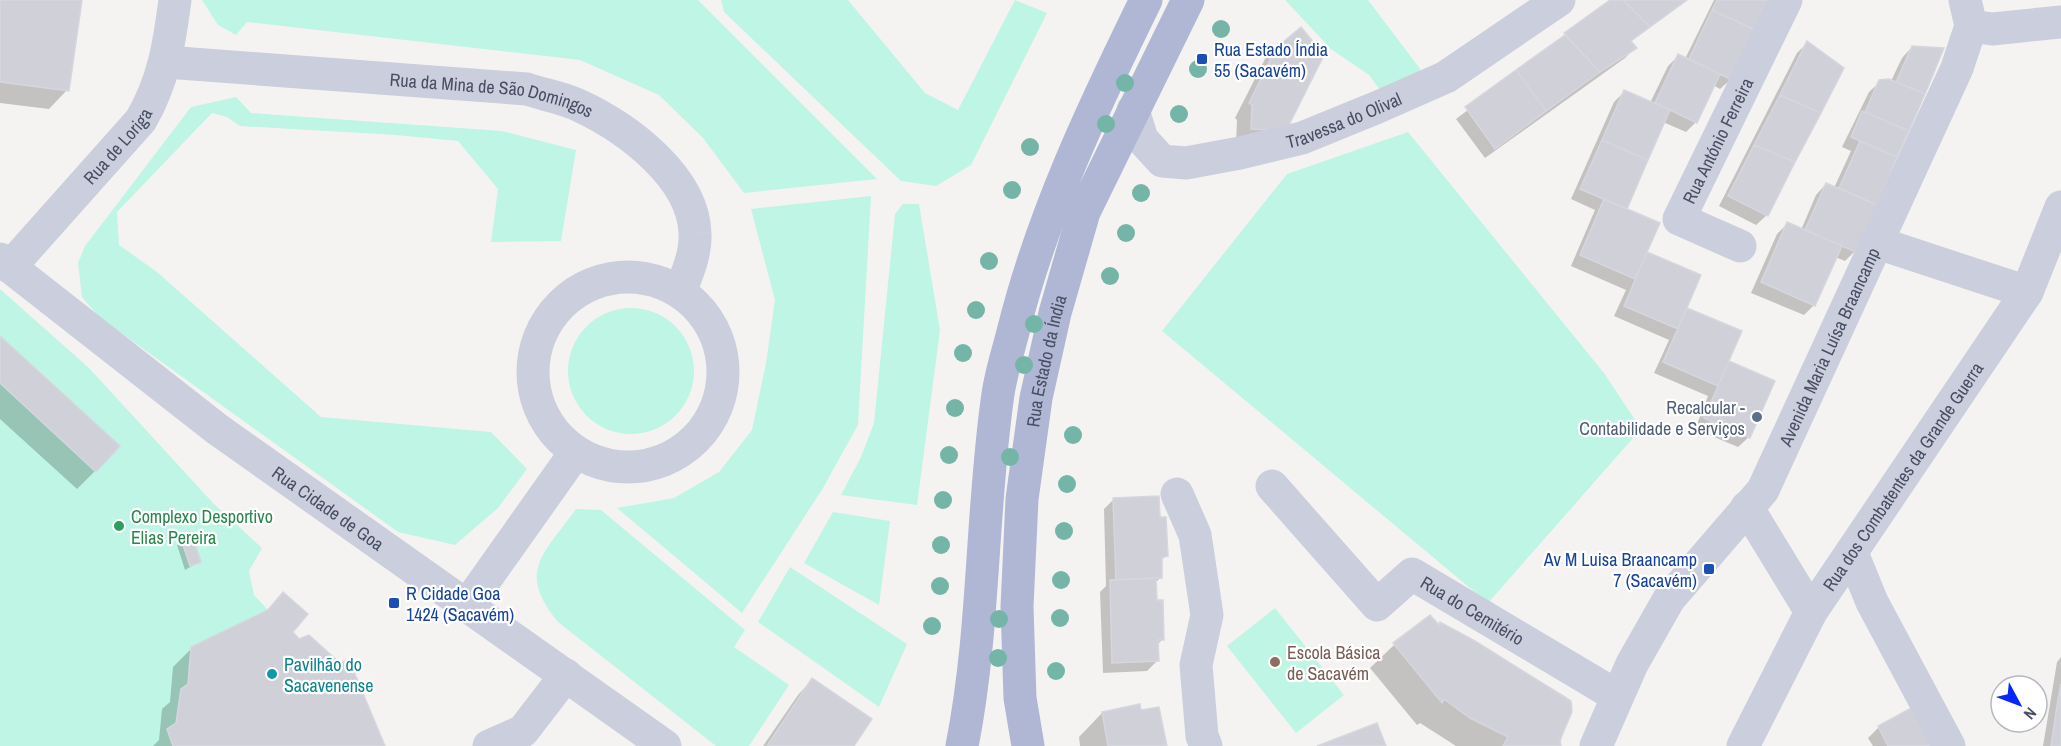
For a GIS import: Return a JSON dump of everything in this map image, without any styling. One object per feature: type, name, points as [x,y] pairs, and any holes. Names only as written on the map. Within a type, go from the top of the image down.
[{"type":"main road","name":"Rua Estado da Índia","points":[[962,746],[973,694],[987,502],[999,392],[1020,304],[1052,206],[1089,115],[1146,0]]},
{"type":"main road","name":"Rua Estado da Índia","points":[[1028,746],[1020,698],[1017,607],[1022,499],[1036,398],[1055,313],[1084,212],[1188,0]]},
{"type":"street","name":"Rua de Loriga","points":[[5,263],[141,120],[154,97],[166,62],[175,0]]},
{"type":"street","name":"Travessa do Olival","points":[[1133,110],[1142,139],[1162,161],[1186,164],[1292,140],[1446,77],[1475,60],[1559,0]]},
{"type":"street","name":"Rua António Ferreira","points":[[1740,246],[1679,219],[1786,0]]},
{"type":"street","points":[[1968,13],[1992,29],[2061,22]]},
{"type":"street","name":"Avenida Maria Luísa Braancamp","points":[[1596,746],[1632,664],[1669,599],[1763,490],[1875,242],[1957,68],[1968,13]]},
{"type":"street","name":"Rua da Mina de São Domingos","points":[[166,62],[527,89],[579,105],[634,136],[672,176],[691,207],[695,234],[691,263],[680,292]]},
{"type":"street","name":"Rua dos Combatentes da Grande Guerra","points":[[1743,746],[1811,612],[2027,292],[2061,207]]},
{"type":"street","points":[[1875,242],[2027,292]]},
{"type":"street","name":"Rua Cidade de Goa","points":[[5,263],[217,429],[468,604],[665,746]]},
{"type":"street","points":[[623,277],[653,280],[680,292],[703,312],[718,338],[724,367],[721,397],[708,424],[688,447],[662,462],[633,468],[603,465],[575,453],[553,432],[539,406],[533,378],[536,348],[548,320],[568,298],[594,283],[623,277]]},
{"type":"street","points":[[468,604],[575,453]]},
{"type":"street","name":"Rua do Cemitério","points":[[1272,486],[1377,605],[1412,574],[1617,696]]},
{"type":"street","points":[[1178,494],[1195,535],[1207,615],[1196,665],[1202,736],[1206,746]]},
{"type":"street","points":[[1747,507],[1811,612]]},
{"type":"street","points":[[1852,553],[1872,602],[1949,746]]},
{"type":"street","points":[[489,746],[523,731],[566,675]]},
{"type":"green space","points":[[202,0],[698,0],[877,179],[744,193],[703,138],[659,95],[580,60],[247,22],[236,35],[218,25]]},
{"type":"green space","points":[[721,0],[848,0],[925,93],[958,110],[1015,0],[1047,13],[971,165],[936,186],[901,181],[724,12]]},
{"type":"green space","points":[[1285,0],[1368,0],[1421,70],[1383,94],[1369,75],[1331,49]]},
{"type":"green space","points":[[236,97],[251,113],[502,131],[576,150],[561,241],[491,242],[498,189],[458,141],[240,126],[227,117],[212,113],[117,212],[119,245],[157,272],[321,417],[491,432],[527,469],[498,508],[455,545],[398,532],[99,317],[82,297],[78,263],[85,246],[191,107]]},
{"type":"green space","points":[[1408,132],[1604,373],[1641,429],[1488,603],[1162,331],[1287,174]]},
{"type":"green space","points":[[871,196],[858,425],[823,488],[742,613],[617,508],[674,498],[719,472],[752,430],[766,363],[775,300],[751,209]]},
{"type":"green space","points":[[903,204],[919,204],[940,330],[917,505],[841,495],[861,457],[874,423],[895,214]]},
{"type":"green space","name":"Complexo Desportivo Elias Pereira","points":[[0,289],[89,368],[213,503],[262,548],[249,571],[254,595],[268,610],[283,592],[308,614],[293,632],[299,639],[309,635],[340,663],[349,660],[385,746],[0,746]]},
{"type":"green space","points":[[631,308],[655,313],[676,326],[689,347],[694,371],[689,395],[676,416],[655,429],[631,434],[607,429],[586,416],[573,395],[568,371],[573,347],[586,326],[607,313]]},
{"type":"green space","points":[[576,509],[601,510],[745,630],[734,647],[789,685],[749,746],[716,746],[558,622],[545,604],[539,589],[537,576],[539,563],[545,551]]},
{"type":"green space","points":[[833,512],[890,521],[879,605],[804,563]]},
{"type":"green space","points":[[790,567],[907,644],[879,707],[758,622]]},
{"type":"green space","points":[[1275,608],[1344,695],[1296,733],[1227,646]]},
{"type":"building","points":[[0,0],[82,0],[69,91],[0,82]]},
{"type":"building","points":[[1610,0],[1623,0],[1650,27],[1631,41],[1637,48],[1600,72],[1564,33]]},
{"type":"building","points":[[1623,0],[1687,0],[1650,27]]},
{"type":"building","points":[[1717,0],[1771,0],[1755,30],[1712,10]]},
{"type":"building","points":[[1712,10],[1755,30],[1732,80],[1689,59]]},
{"type":"building","points":[[1301,27],[1324,55],[1286,131],[1251,129],[1252,105],[1249,103],[1279,42],[1282,43]]},
{"type":"building","points":[[1565,35],[1600,72],[1546,111],[1516,70]]},
{"type":"building","points":[[1807,41],[1844,68],[1821,113],[1780,95]]},
{"type":"building","points":[[1912,46],[1944,48],[1925,94],[1896,82]]},
{"type":"building","points":[[1678,54],[1720,74],[1697,123],[1655,103]]},
{"type":"building","points":[[1516,70],[1546,111],[1495,149],[1465,107]]},
{"type":"building","points":[[1889,79],[1925,94],[1909,131],[1865,112],[1879,80]]},
{"type":"building","points":[[1624,90],[1670,110],[1648,160],[1602,140]]},
{"type":"building","points":[[1780,95],[1821,113],[1795,162],[1754,145]]},
{"type":"building","points":[[1862,111],[1909,131],[1897,157],[1851,137]]},
{"type":"building","points":[[1602,140],[1648,160],[1627,209],[1580,189]]},
{"type":"building","points":[[1860,141],[1897,157],[1877,205],[1839,188]]},
{"type":"building","points":[[1754,145],[1795,162],[1768,216],[1728,196]]},
{"type":"building","points":[[1826,183],[1877,205],[1856,252],[1805,230]]},
{"type":"building","points":[[1604,199],[1660,223],[1635,279],[1580,255]]},
{"type":"building","points":[[1787,222],[1842,246],[1815,306],[1761,282]]},
{"type":"building","points":[[1647,252],[1701,275],[1678,329],[1624,306]]},
{"type":"building","points":[[1687,308],[1742,331],[1718,386],[1663,362]]},
{"type":"building","points":[[0,336],[120,446],[96,472],[0,383]]},
{"type":"building","points":[[1729,361],[1775,381],[1750,438],[1704,418]]},
{"type":"building","points":[[1159,496],[1160,517],[1166,517],[1168,556],[1162,557],[1162,578],[1116,580],[1113,498]]},
{"type":"building","points":[[192,535],[201,562],[190,566],[181,539]]},
{"type":"building","points":[[1156,578],[1157,600],[1163,600],[1164,640],[1158,640],[1159,661],[1112,663],[1110,580]]},
{"type":"building","name":"Pavilhão do Sacavenense","points":[[283,592],[308,614],[293,632],[299,639],[309,635],[340,663],[349,660],[385,746],[173,746],[167,729],[176,723],[181,689],[188,684],[191,647],[268,610]]},
{"type":"building","points":[[1430,615],[1439,625],[1440,622],[1475,641],[1571,701],[1572,712],[1560,740],[1561,746],[1503,746],[1508,737],[1470,718],[1444,699],[1442,703],[1393,643]]},
{"type":"building","points":[[812,678],[872,719],[854,746],[767,746]]},
{"type":"building","points":[[2061,684],[2061,706],[2057,706]]},
{"type":"building","points":[[1140,704],[1141,710],[1159,707],[1167,746],[1108,746],[1102,712]]},
{"type":"building","points":[[2057,706],[2061,706],[2061,746],[2051,746]]},
{"type":"building","points":[[1913,707],[1934,746],[1888,746],[1878,726]]},
{"type":"building","points":[[1377,723],[1386,746],[1317,746]]},
{"type":"place","name":"Rua Estado Índia 55 (Sacavém)","points":[[1202,59]]},
{"type":"place","name":"Recalcular - Contabilidade e Serviços","points":[[1757,417]]},
{"type":"place","name":"Complexo Desportivo Elias Pereira","points":[[119,526]]},
{"type":"place","name":"Av M Luisa Braancamp 7 (Sacavém)","points":[[1709,569]]},
{"type":"place","name":"R Cidade Goa 1424 (Sacavém)","points":[[394,603]]},
{"type":"place","name":"Escola Básica de Sacavém","points":[[1275,662]]},
{"type":"place","name":"Pavilhão do Sacavenense","points":[[272,674]]}]
